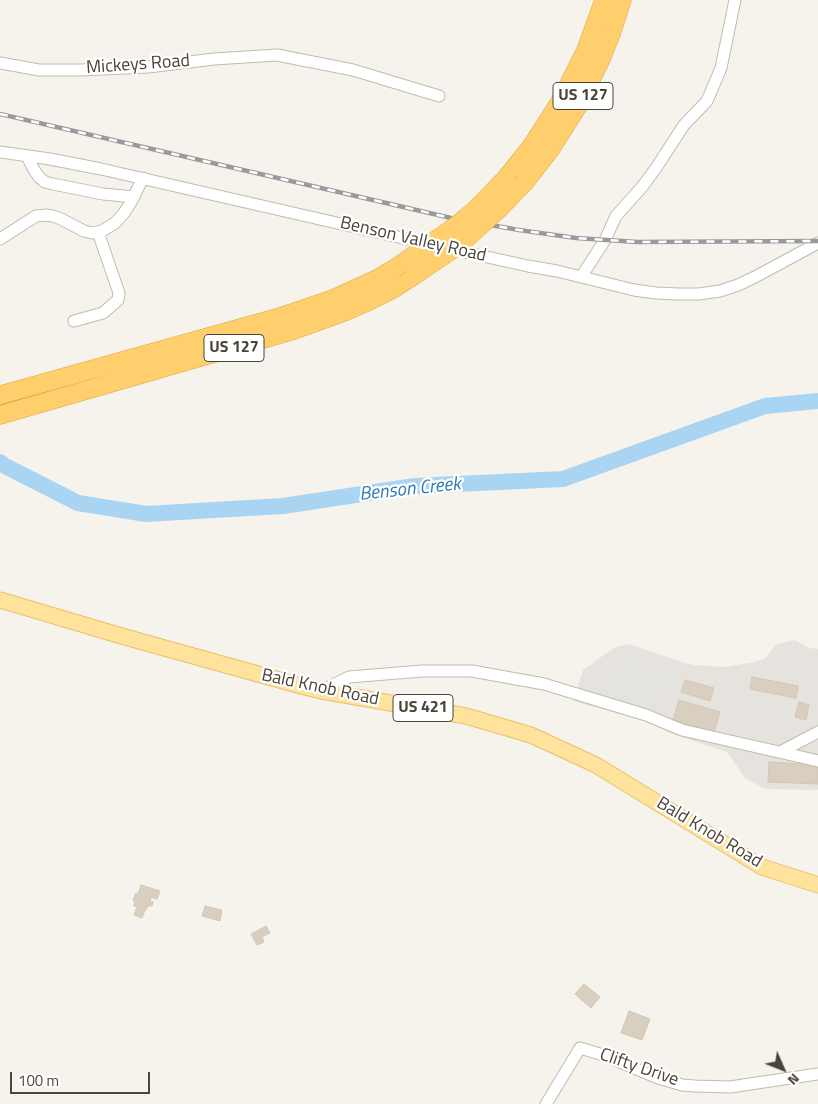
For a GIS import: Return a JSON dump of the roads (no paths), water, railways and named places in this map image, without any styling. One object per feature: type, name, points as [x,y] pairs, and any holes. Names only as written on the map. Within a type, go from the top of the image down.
[{"type":"highway","name":"US 127","points":[[0,395],[307,308],[358,288],[394,269],[453,228],[475,210],[507,177],[531,147],[562,100],[586,50],[604,0]]},
{"type":"highway","name":"US 127","points":[[0,415],[268,338],[319,321],[369,301],[416,275],[479,227],[525,182],[550,150],[582,98],[601,59],[622,0]]},
{"type":"main road","name":"Bald Knob Road","points":[[0,600],[125,637],[321,691],[466,716],[531,734],[596,765],[762,867],[818,885]]},
{"type":"street","points":[[581,277],[604,240],[616,216],[642,187],[684,125],[707,101],[721,68],[735,0]]},
{"type":"street","name":"Mickeys Road","points":[[0,63],[39,70],[80,70],[148,67],[214,59],[277,55],[353,70],[439,96]]},
{"type":"street","name":"Benson Valley Road","points":[[0,152],[75,164],[143,178],[521,265],[557,271],[634,290],[656,293],[699,294],[720,291],[755,278],[818,243]]},
{"type":"street","points":[[27,156],[34,170],[44,182],[103,194],[134,197]]},
{"type":"street","points":[[0,239],[36,216],[46,215],[61,218],[84,231],[92,233],[102,232],[124,213],[143,178]]},
{"type":"street","points":[[74,321],[103,313],[118,300],[119,293],[98,232]]},
{"type":"street","points":[[321,691],[349,676],[422,671],[472,671],[544,684],[646,715],[682,730],[818,761]]},
{"type":"street","points":[[780,752],[818,732]]},
{"type":"street","name":"Clifty Drive","points":[[546,1104],[580,1048],[603,1055],[658,1078],[682,1085],[730,1087],[818,1074]]},
{"type":"waterway","name":"Benson Creek","points":[[0,462],[78,503],[146,514],[283,506],[415,486],[563,479],[765,406],[818,401]]},
{"type":"railway","points":[[0,114],[451,218],[519,230],[576,238],[637,242],[818,241]]}]
